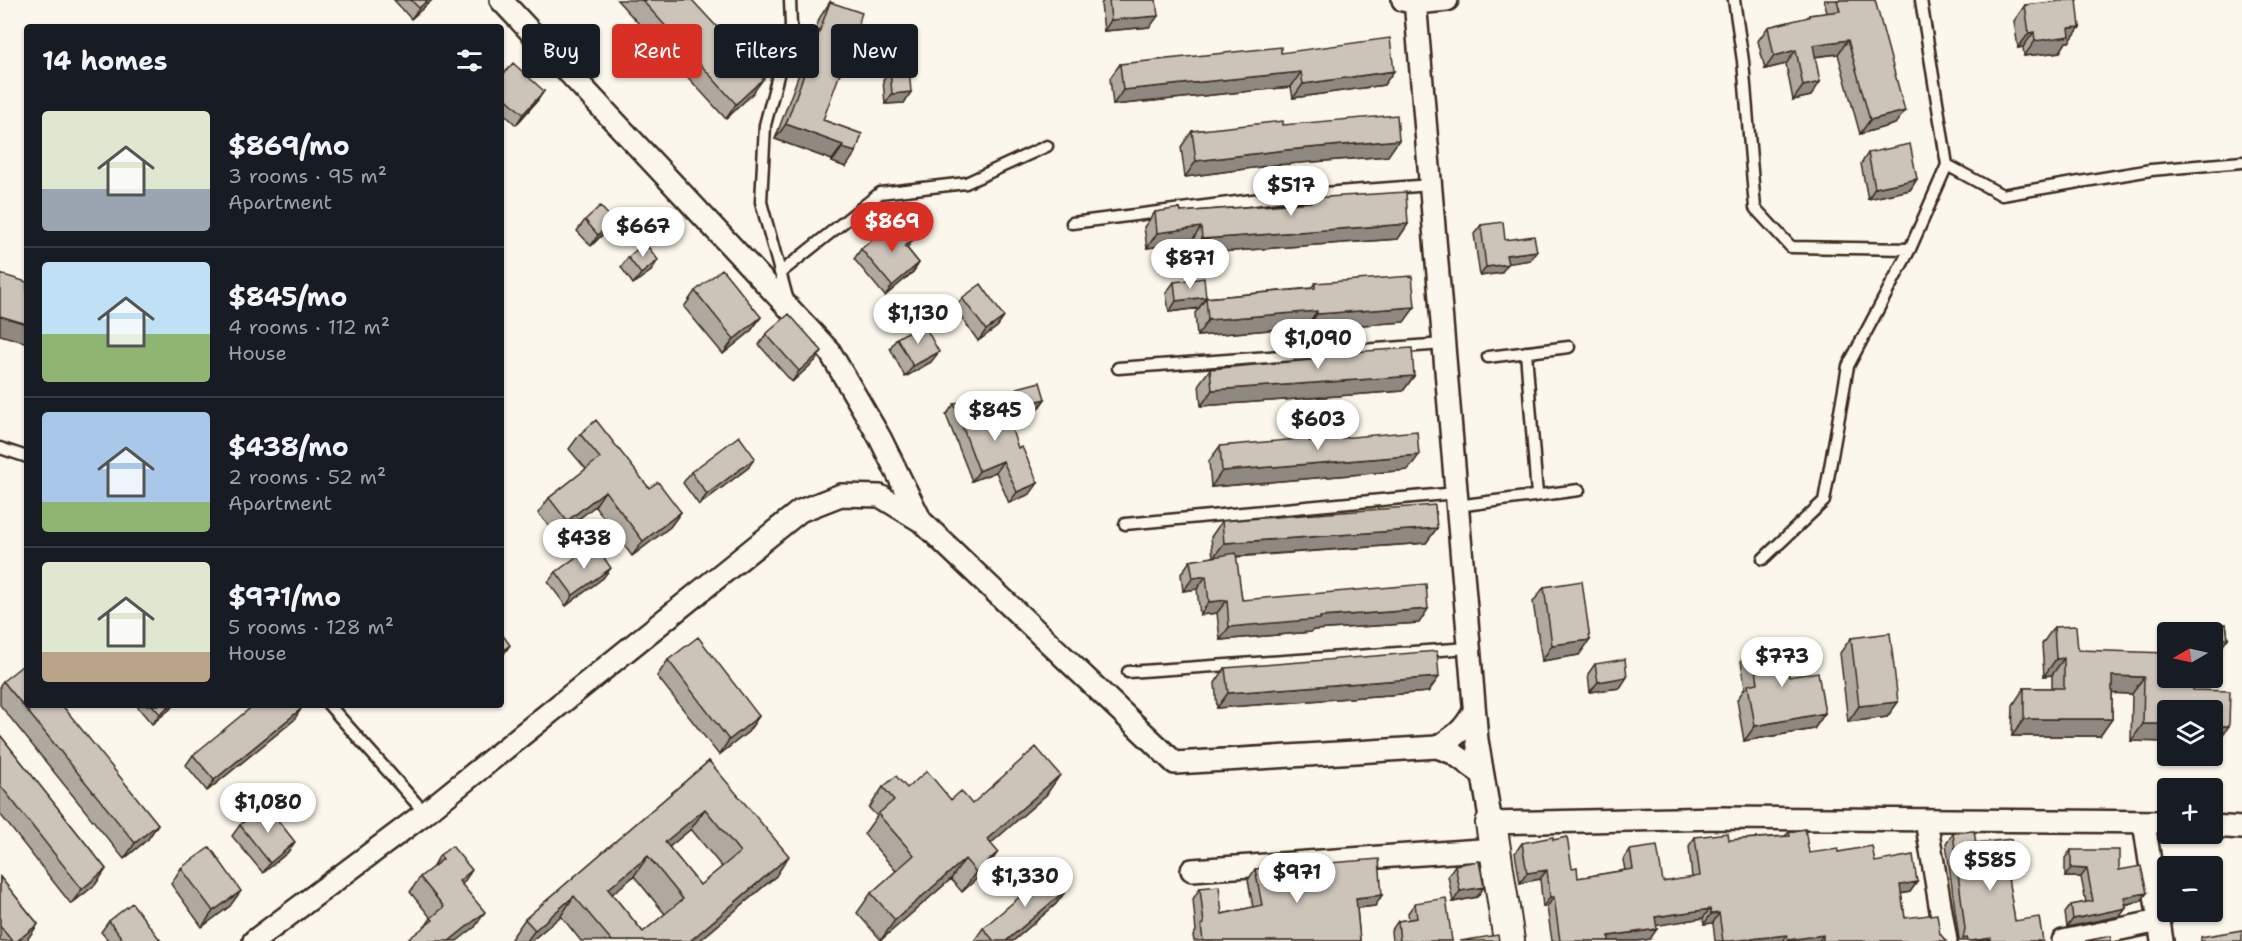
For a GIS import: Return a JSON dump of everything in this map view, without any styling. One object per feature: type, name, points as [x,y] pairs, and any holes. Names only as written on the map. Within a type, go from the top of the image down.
[{"type":"main road","points":[[1493,836],[1509,941]]},
{"type":"street","points":[[501,0],[830,352],[880,438],[921,521]]},
{"type":"street","points":[[1447,0],[1411,1],[1431,185],[1474,711],[1493,836]]},
{"type":"street","points":[[254,941],[425,813],[800,511],[841,495],[880,496],[921,521],[1175,763],[1437,747],[1454,753],[1482,774]]},
{"type":"street","points":[[1437,747],[1461,732],[1474,711]]},
{"type":"street","points":[[1192,870],[1493,836],[1720,818],[2157,822]]},
{"type":"street","points":[[1926,820],[1946,941]]},
{"type":"street","points":[[2063,941],[2161,931],[2144,822]]},
{"type":"street","points":[[2223,827],[2242,828]]},
{"type":"lane","points":[[790,0],[791,26],[765,125],[761,202],[791,310]]},
{"type":"lane","points":[[1734,0],[1743,61],[1755,208],[1791,247],[1910,249]]},
{"type":"lane","points":[[1763,559],[1824,501],[1848,366],[1910,249],[1947,165],[1921,0]]},
{"type":"lane","points":[[780,273],[880,193],[966,183],[1047,146]]},
{"type":"lane","points":[[1947,165],[2002,195],[2151,170],[2242,162]]},
{"type":"lane","points":[[1072,223],[1284,196],[1431,185]]},
{"type":"lane","points":[[1118,368],[1444,344]]},
{"type":"lane","points":[[1488,357],[1569,346]]},
{"type":"lane","points":[[1526,352],[1537,495]]},
{"type":"lane","points":[[0,448],[24,456]]},
{"type":"lane","points":[[1125,524],[1537,495],[1579,490]]},
{"type":"lane","points":[[1128,672],[1469,648]]},
{"type":"lane","points":[[332,708],[425,813]]},
{"type":"building","points":[[411,0],[428,0],[419,8]]},
{"type":"building","points":[[642,0],[692,0],[714,24],[714,78],[764,78],[736,104],[702,66],[702,24],[664,24]]},
{"type":"building","points":[[1109,0],[1156,0],[1158,16],[1111,20]]},
{"type":"building","points":[[1837,0],[1875,0],[1905,111],[1870,120],[1848,40],[1813,45],[1820,82],[1803,86],[1796,50],[1774,56],[1768,27],[1809,17],[1809,15],[1840,11]]},
{"type":"building","points":[[2077,0],[2080,27],[2069,28],[2070,36],[2035,41],[2034,32],[2029,33],[2025,5]]},
{"type":"building","points":[[830,2],[862,13],[858,24],[831,24],[831,78],[838,78],[823,120],[862,134],[856,152],[786,124],[803,78],[819,78],[819,32]]},
{"type":"building","points":[[1390,38],[1394,71],[1303,84],[1301,72],[1123,90],[1120,64],[1281,47],[1281,53]]},
{"type":"building","points":[[513,63],[522,71],[522,78],[530,78],[544,91],[523,114],[504,97],[504,74]]},
{"type":"building","points":[[891,78],[910,78],[911,92],[892,94]]},
{"type":"building","points":[[1397,115],[1399,140],[1196,161],[1192,131],[1283,121],[1283,125]]},
{"type":"building","points":[[1910,144],[1917,179],[1875,188],[1868,153]]},
{"type":"building","points":[[1406,192],[1408,224],[1202,239],[1201,227],[1157,233],[1155,212],[1180,208],[1181,212],[1311,202],[1311,198]]},
{"type":"building","points":[[600,206],[614,221],[598,235],[585,220]]},
{"type":"building","points":[[897,220],[913,240],[905,246],[919,263],[892,286],[861,249]]},
{"type":"building","points":[[1503,222],[1505,240],[1534,236],[1537,251],[1506,255],[1508,264],[1486,267],[1481,225]]},
{"type":"building","points":[[645,243],[658,260],[641,274],[628,257]]},
{"type":"building","points":[[722,269],[761,317],[734,339],[695,291]]},
{"type":"building","points":[[0,274],[24,281],[24,323],[0,316]]},
{"type":"building","points":[[1412,276],[1415,307],[1317,314],[1317,311],[1208,320],[1206,298],[1315,288],[1315,283]]},
{"type":"building","points":[[1204,278],[1206,297],[1176,301],[1174,282]]},
{"type":"building","points":[[981,284],[1004,317],[986,330],[962,298]]},
{"type":"building","points":[[789,314],[822,351],[799,371],[766,334]]},
{"type":"building","points":[[923,323],[939,352],[913,366],[897,338]]},
{"type":"building","points":[[1412,348],[1414,376],[1212,390],[1210,369],[1321,359],[1320,354]]},
{"type":"building","points":[[1040,382],[1045,399],[1022,406],[1017,388]]},
{"type":"building","points":[[974,396],[981,414],[1004,406],[1018,448],[1022,447],[1038,483],[1017,492],[1003,461],[979,471],[954,404]]},
{"type":"building","points":[[596,420],[649,488],[658,482],[681,512],[643,541],[605,491],[567,521],[549,498],[600,458],[580,434]]},
{"type":"building","points":[[1417,431],[1419,455],[1222,471],[1220,446]]},
{"type":"building","points":[[739,436],[755,458],[707,494],[691,472]]},
{"type":"building","points":[[1435,505],[1437,528],[1224,543],[1222,521]]},
{"type":"building","points":[[594,544],[611,568],[573,595],[556,572]]},
{"type":"building","points":[[1236,553],[1242,600],[1426,584],[1428,609],[1229,627],[1227,600],[1209,602],[1206,576],[1193,578],[1190,561]]},
{"type":"building","points":[[1582,581],[1590,640],[1552,645],[1544,587]]},
{"type":"building","points":[[2223,624],[2226,624],[2228,638],[2223,639]]},
{"type":"building","points":[[2076,626],[2078,650],[2157,653],[2157,688],[2230,691],[2229,726],[2223,726],[2223,700],[2157,700],[2157,724],[2143,724],[2144,677],[2112,676],[2112,719],[2024,719],[2024,688],[2064,688],[2064,658],[2056,659],[2054,627]]},
{"type":"building","points":[[1890,633],[1898,702],[1859,706],[1851,638]]},
{"type":"building","points":[[504,637],[510,645],[504,650]]},
{"type":"building","points":[[698,637],[759,716],[729,740],[668,660]]},
{"type":"building","points":[[1784,641],[1789,677],[1818,672],[1825,713],[1755,726],[1748,685],[1758,683],[1752,645]]},
{"type":"building","points":[[1437,651],[1439,677],[1228,693],[1225,668]]},
{"type":"building","points":[[1625,659],[1627,677],[1598,682],[1595,664]]},
{"type":"building","points":[[24,664],[24,707],[3,681]]},
{"type":"building","points":[[25,708],[64,708],[158,824],[135,843]]},
{"type":"building","points":[[155,708],[167,708],[160,714]]},
{"type":"building","points":[[250,708],[301,709],[214,780],[193,755]]},
{"type":"building","points":[[0,735],[106,869],[82,889],[0,785]]},
{"type":"building","points":[[1036,747],[1060,775],[987,839],[998,852],[976,872],[965,859],[895,920],[871,893],[914,855],[878,814],[894,800],[883,787],[896,776],[907,788],[927,771],[951,800],[961,791],[972,804]]},
{"type":"building","points":[[709,761],[789,856],[690,941],[612,941],[574,896],[535,930],[525,919]],"holes":[[[705,809],[740,852],[700,885],[665,842]],[[648,856],[683,899],[643,932],[608,889]]]},
{"type":"building","points":[[265,804],[295,842],[270,863],[240,825]]},
{"type":"building","points":[[1805,829],[1809,853],[1838,849],[1838,852],[1872,846],[1875,862],[1913,855],[1917,882],[1900,885],[1905,918],[1937,914],[1940,934],[1946,941],[1823,941],[1823,935],[1788,940],[1787,935],[1723,941],[1719,913],[1711,914],[1710,909],[1655,917],[1657,929],[1609,936],[1609,941],[1560,941],[1554,897],[1550,897],[1547,870],[1527,873],[1522,843],[1553,837],[1553,840],[1567,837],[1572,868],[1577,867],[1578,878],[1633,869],[1630,850],[1657,846],[1663,882],[1700,876],[1695,837],[1728,833],[1729,840],[1790,836],[1789,832]]},
{"type":"building","points":[[1974,831],[1976,843],[2011,839],[2014,862],[2009,863],[2011,877],[2008,878],[2015,921],[2039,917],[2043,941],[1991,941],[1991,938],[1968,941],[1967,938],[1963,939],[1965,929],[1953,833]]},
{"type":"building","points":[[452,846],[472,870],[459,881],[485,912],[449,941],[406,941],[433,920],[431,918],[444,907],[420,877],[443,859],[440,855]]},
{"type":"building","points":[[210,847],[241,891],[213,911],[181,868]]},
{"type":"building","points":[[2071,850],[2119,850],[2119,870],[2141,866],[2147,893],[2124,897],[2126,908],[2073,919],[2071,905],[2093,901],[2087,869],[2071,868]]},
{"type":"building","points":[[1379,859],[1382,895],[1356,898],[1360,941],[1203,941],[1201,925],[1204,924],[1200,888],[1219,886],[1222,914],[1262,905],[1255,869]]},
{"type":"building","points":[[1479,861],[1484,887],[1460,891],[1455,865]]},
{"type":"building","points":[[1051,870],[1067,889],[1006,941],[994,941],[983,928]]},
{"type":"building","points":[[0,877],[38,924],[17,941],[12,941],[0,926]]},
{"type":"building","points":[[1446,898],[1452,941],[1400,941],[1398,921],[1417,918],[1415,903]]},
{"type":"building","points":[[132,903],[161,941],[124,941],[109,921]]},
{"type":"building","points":[[2242,930],[2242,941],[2201,941],[2201,937]]},
{"type":"building","points":[[1498,935],[1499,941],[1460,941]]},
{"type":"building","points":[[2111,936],[2111,941],[2085,941]]}]
